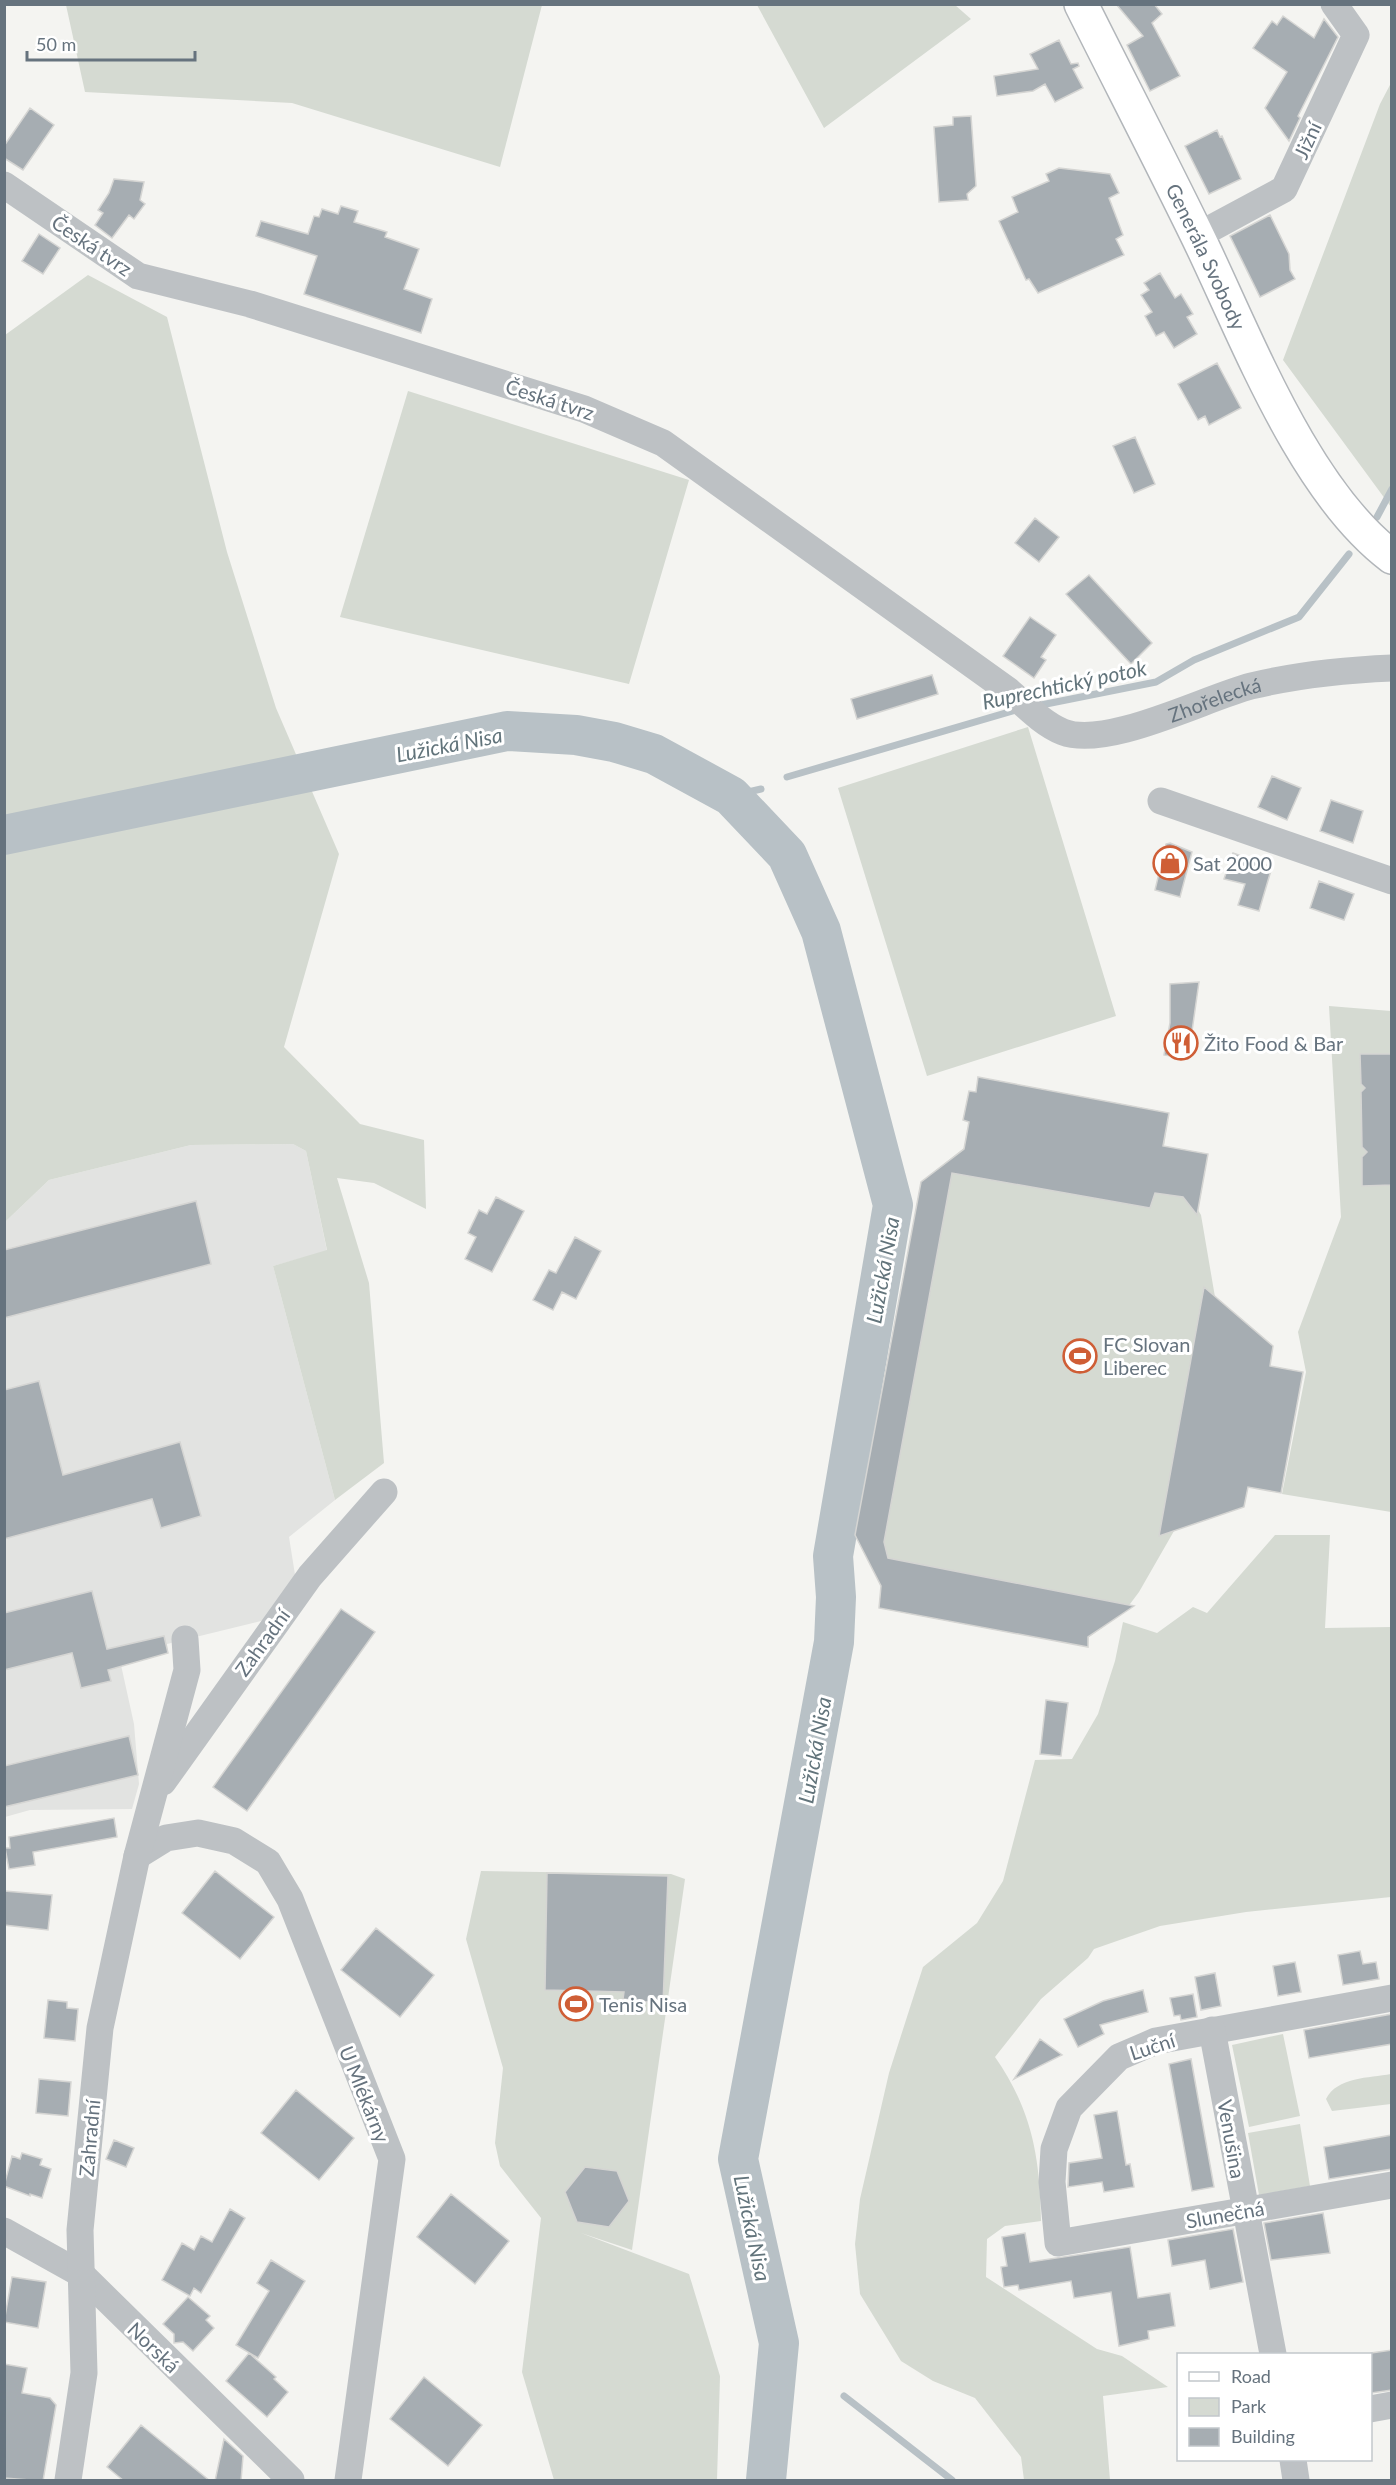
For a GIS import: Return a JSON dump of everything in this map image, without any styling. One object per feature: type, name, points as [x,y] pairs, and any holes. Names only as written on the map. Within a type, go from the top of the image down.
[{"type":"main road","name":"Generála Svobody","points":[[1081,4],[1287,423],[1338,504],[1355,525],[1392,557]]},
{"type":"street","name":"Jižní","points":[[1197,236],[1284,189],[1356,35],[1334,4]]},
{"type":"street","name":"Česká tvrz","points":[[4,185],[138,276],[250,304],[584,409],[663,442],[1009,691],[1043,720]]},
{"type":"street","name":"Zhořelecká","points":[[1043,720],[1064,733],[1099,735],[1251,686],[1339,671],[1392,669]]},
{"type":"street","points":[[1161,801],[1392,881]]},
{"type":"street","name":"Zahradní","points":[[151,1800],[310,1576],[384,1492]]},
{"type":"street","name":"Zahradní","points":[[68,2481],[84,2373],[80,2230],[100,2028],[137,1856],[187,1670],[185,1639]]},
{"type":"street","name":"U Mlékárny","points":[[137,1856],[166,1838],[198,1833],[234,1841],[268,1862],[290,1899],[392,2159],[348,2481]]},
{"type":"street","name":"Luční","points":[[1058,2243],[1052,2182],[1054,2149],[1069,2108],[1119,2056],[1156,2041],[1392,1998]]},
{"type":"street","name":"Venušina","points":[[1212,2030],[1273,2353]]},
{"type":"street","name":"Slunečná","points":[[1058,2243],[1392,2185]]},
{"type":"street","name":"Norská","points":[[4,2231],[81,2274],[288,2480]]},
{"type":"street","points":[[1372,2409],[1392,2405]]},
{"type":"street","points":[[1293,2461],[1296,2481]]},
{"type":"shaded area","points":[[293,1144],[306,1151],[327,1251],[273,1266],[335,1500],[289,1537],[296,1581],[269,1619],[167,1644],[168,1653],[121,1665],[134,1724],[139,1784],[132,1809],[30,1810],[5,1817],[5,1222],[49,1180],[191,1145]]},
{"type":"green space","points":[[66,4],[542,5],[500,167],[292,103],[85,92]]},
{"type":"green space","points":[[757,5],[955,5],[971,19],[824,128]]},
{"type":"green space","points":[[1391,83],[1391,507],[1283,360],[1380,104]]},
{"type":"green space","points":[[88,275],[167,317],[227,552],[276,708],[339,854],[284,1047],[360,1124],[424,1140],[426,1209],[374,1183],[337,1178],[369,1283],[384,1463],[335,1500],[273,1266],[327,1250],[306,1151],[293,1144],[191,1145],[49,1180],[5,1222],[5,335]]},
{"type":"green space","points":[[408,391],[689,480],[629,684],[340,617]]},
{"type":"green space","points":[[1028,727],[1116,1016],[927,1076],[838,788]]},
{"type":"green space","points":[[1329,1006],[1391,1011],[1391,1512],[1282,1494],[1306,1372],[1298,1332],[1341,1217]]},
{"type":"green space","name":"FC Slovan Liberec","points":[[978,1077],[1169,1113],[1164,1146],[1208,1154],[1200,1200],[1192,1200],[1201,1215],[1215,1297],[1273,1346],[1248,1487],[1174,1531],[1139,1592],[1124,1612],[1089,1637],[1088,1647],[879,1608],[881,1586],[855,1535],[921,1182],[964,1148],[969,1122],[963,1120],[969,1091],[976,1092]]},
{"type":"green space","points":[[1275,1535],[1330,1535],[1325,1628],[1391,1627],[1391,1897],[1246,1912],[1160,1926],[1094,1949],[1088,1958],[1041,1999],[995,2057],[1018,2096],[1032,2135],[1039,2176],[1041,2221],[1005,2226],[987,2239],[986,2277],[1097,2349],[1122,2356],[1168,2387],[1103,2396],[1110,2480],[1024,2480],[1021,2457],[975,2398],[933,2381],[901,2361],[860,2294],[855,2244],[860,2199],[889,2073],[923,1967],[977,1923],[1003,1881],[1035,1760],[1072,1759],[1098,1714],[1115,1661],[1123,1622],[1157,1633],[1193,1607],[1207,1613]]},
{"type":"green space","points":[[481,1871],[671,1874],[685,1879],[632,2250],[581,2233],[689,2274],[720,2376],[717,2480],[554,2480],[522,2372],[541,2218],[500,2166],[495,2143],[503,2068],[466,1939]]},
{"type":"green space","points":[[1283,2034],[1300,2116],[1249,2127],[1232,2045]]},
{"type":"green space","points":[[1391,2074],[1391,2104],[1332,2111],[1326,2099],[1338,2086],[1346,2082]]},
{"type":"green space","points":[[1300,2124],[1310,2186],[1259,2195],[1248,2133]]},
{"type":"building","points":[[1116,4],[1154,4],[1162,14],[1152,23],[1180,76],[1150,91],[1127,45],[1143,36]]},
{"type":"building","points":[[1283,16],[1314,38],[1324,19],[1338,37],[1298,116],[1300,118],[1289,141],[1265,108],[1287,72],[1253,48],[1272,21],[1277,25]]},
{"type":"building","points":[[1059,40],[1071,64],[1078,63],[1079,66],[1073,69],[1083,88],[1055,102],[1045,84],[1033,91],[997,96],[994,76],[1038,69],[1030,54]]},
{"type":"building","points":[[30,108],[54,125],[23,170],[4,158],[4,146]]},
{"type":"building","points":[[971,116],[976,186],[967,194],[968,200],[939,202],[934,127],[953,125],[953,117]]},
{"type":"building","points":[[1217,130],[1220,137],[1222,136],[1241,179],[1209,194],[1185,146]]},
{"type":"building","points":[[1059,168],[1110,174],[1119,193],[1109,198],[1123,235],[1116,239],[1124,255],[1038,293],[1029,279],[1026,280],[999,221],[1018,212],[1012,197],[1049,181],[1046,174]]},
{"type":"building","points":[[114,179],[144,182],[140,200],[145,204],[134,219],[129,215],[112,238],[95,225],[103,213],[98,210],[109,193]]},
{"type":"building","points":[[341,206],[358,211],[354,222],[387,232],[385,237],[419,249],[404,289],[432,299],[421,333],[304,294],[317,256],[256,236],[261,221],[308,234],[314,216],[319,217],[322,209],[338,214]]},
{"type":"building","points":[[1270,215],[1289,254],[1290,270],[1295,279],[1260,297],[1230,236]]},
{"type":"building","points":[[39,234],[60,248],[43,274],[22,261]]},
{"type":"building","points":[[1160,273],[1175,298],[1181,294],[1193,314],[1187,317],[1197,334],[1174,348],[1164,332],[1156,336],[1145,316],[1152,312],[1141,295],[1149,290],[1144,283]]},
{"type":"building","points":[[1217,363],[1241,408],[1209,425],[1205,416],[1198,420],[1178,384]]},
{"type":"building","points":[[1135,437],[1155,484],[1134,493],[1113,446]]},
{"type":"building","points":[[1035,518],[1059,537],[1039,562],[1015,543]]},
{"type":"building","points":[[1089,575],[1152,643],[1131,664],[1066,594]]},
{"type":"building","points":[[1030,617],[1056,635],[1041,657],[1046,660],[1034,678],[1003,656]]},
{"type":"building","points":[[932,675],[938,694],[857,719],[851,699]]},
{"type":"building","points":[[1272,776],[1301,788],[1287,820],[1258,807]]},
{"type":"building","points":[[1331,800],[1363,811],[1353,843],[1320,831]]},
{"type":"building","points":[[1170,843],[1192,852],[1180,897],[1155,890],[1166,844]]},
{"type":"building","points":[[1233,853],[1272,867],[1259,911],[1238,905],[1245,884],[1224,879]]},
{"type":"building","points":[[1319,881],[1354,894],[1344,920],[1310,908]]},
{"type":"building","points":[[1199,982],[1188,1059],[1164,1055],[1170,1023],[1170,984]]},
{"type":"building","points":[[1360,1054],[1392,1054],[1392,1185],[1362,1186],[1362,1157],[1367,1152],[1362,1147],[1361,1092],[1365,1088],[1361,1084]]},
{"type":"building","points":[[978,1077],[1169,1113],[1163,1146],[1208,1154],[1197,1215],[1183,1197],[1155,1193],[1150,1208],[952,1173],[884,1542],[888,1558],[1134,1606],[1088,1637],[1088,1647],[879,1608],[881,1586],[855,1535],[921,1182],[964,1149],[969,1122],[963,1120],[969,1091],[976,1092]]},
{"type":"building","points":[[496,1197],[524,1211],[492,1272],[465,1259],[476,1237],[468,1233],[479,1210],[487,1214]]},
{"type":"building","points":[[196,1201],[211,1264],[4,1318],[4,1250]]},
{"type":"building","points":[[575,1237],[601,1251],[576,1299],[562,1292],[553,1310],[533,1300],[549,1270],[556,1273]]},
{"type":"building","points":[[1204,1287],[1273,1346],[1270,1366],[1303,1372],[1281,1493],[1248,1487],[1244,1507],[1159,1536]]},
{"type":"building","points":[[39,1381],[63,1475],[180,1442],[201,1516],[161,1528],[152,1499],[4,1539],[4,1390]]},
{"type":"building","points":[[92,1591],[107,1649],[164,1636],[168,1653],[108,1670],[111,1681],[81,1688],[72,1653],[4,1670],[4,1613]]},
{"type":"building","points":[[341,1609],[375,1632],[247,1811],[213,1787]]},
{"type":"building","points":[[1046,1700],[1068,1703],[1061,1756],[1040,1754]]},
{"type":"building","points":[[129,1736],[138,1775],[4,1807],[4,1766]]},
{"type":"building","points":[[114,1818],[117,1837],[33,1852],[35,1865],[9,1869],[5,1848],[10,1848],[9,1837]]},
{"type":"building","points":[[215,1871],[274,1917],[240,1959],[182,1913]]},
{"type":"building","points":[[547,1873],[668,1876],[663,2004],[623,1999],[624,1992],[545,1990]]},
{"type":"building","points":[[4,1891],[52,1895],[48,1930],[4,1925]]},
{"type":"building","points":[[376,1928],[434,1975],[400,2017],[341,1970]]},
{"type":"building","points":[[1360,1951],[1363,1964],[1376,1962],[1379,1979],[1343,1985],[1338,1955]]},
{"type":"building","points":[[1295,1962],[1301,1992],[1278,1996],[1273,1966]]},
{"type":"building","points":[[1215,1973],[1221,2006],[1201,2010],[1195,1977]]},
{"type":"building","points":[[1143,1990],[1148,2012],[1100,2025],[1104,2034],[1078,2047],[1064,2019],[1103,2001]]},
{"type":"building","points":[[1193,1994],[1197,2017],[1181,2020],[1180,2015],[1174,2016],[1170,1998]]},
{"type":"building","points":[[48,2000],[67,2002],[67,2008],[78,2009],[75,2041],[44,2038]]},
{"type":"building","points":[[1392,2014],[1392,2044],[1309,2058],[1304,2030]]},
{"type":"building","points":[[1040,2039],[1062,2055],[1014,2079]]},
{"type":"building","points":[[1191,2059],[1214,2187],[1192,2191],[1169,2064]]},
{"type":"building","points":[[39,2079],[71,2082],[68,2116],[36,2113]]},
{"type":"building","points":[[296,2090],[354,2138],[319,2180],[261,2133]]},
{"type":"building","points":[[1117,2111],[1126,2165],[1130,2164],[1134,2187],[1104,2192],[1102,2182],[1068,2187],[1069,2163],[1102,2158],[1094,2115]]},
{"type":"building","points":[[1392,2135],[1392,2169],[1329,2179],[1324,2147]]},
{"type":"building","points":[[114,2140],[134,2148],[126,2167],[106,2159]]},
{"type":"building","points":[[22,2153],[42,2159],[40,2165],[51,2169],[42,2198],[4,2186],[12,2156],[20,2159]]},
{"type":"building","points":[[585,2167],[617,2171],[629,2201],[609,2227],[577,2222],[565,2192]]},
{"type":"building","points":[[451,2194],[509,2241],[475,2284],[417,2237]]},
{"type":"building","points":[[230,2209],[245,2218],[201,2293],[194,2288],[190,2296],[162,2280],[182,2243],[194,2250],[201,2236],[212,2242]]},
{"type":"building","points":[[1323,2213],[1330,2253],[1271,2260],[1264,2223]]},
{"type":"building","points":[[1233,2229],[1243,2282],[1210,2289],[1205,2260],[1172,2266],[1168,2240]]},
{"type":"building","points":[[1025,2233],[1030,2262],[1130,2247],[1138,2298],[1170,2293],[1175,2326],[1148,2331],[1149,2339],[1119,2346],[1111,2292],[1074,2298],[1071,2281],[1019,2290],[1018,2285],[1004,2287],[1001,2267],[1007,2266],[1002,2237]]},
{"type":"building","points":[[271,2260],[305,2281],[258,2358],[236,2345],[269,2291],[257,2283]]},
{"type":"building","points":[[12,2277],[46,2282],[38,2328],[4,2322]]},
{"type":"building","points":[[188,2297],[210,2316],[206,2320],[214,2328],[193,2351],[183,2342],[174,2343],[174,2334],[163,2324]]},
{"type":"building","points":[[1392,2350],[1392,2390],[1372,2393],[1371,2353]]},
{"type":"building","points":[[249,2353],[276,2377],[274,2379],[288,2392],[267,2417],[226,2381]]},
{"type":"building","points":[[4,2364],[27,2368],[22,2393],[50,2398],[56,2405],[43,2481],[4,2478]]},
{"type":"building","points":[[424,2377],[482,2425],[448,2466],[390,2419]]},
{"type":"building","points":[[141,2425],[210,2481],[124,2481],[107,2467]]},
{"type":"building","points":[[224,2439],[243,2456],[241,2481],[215,2481]]},
{"type":"waterway","name":"Ruprechtický potok","points":[[1377,517],[1392,489]]},
{"type":"waterway","name":"Ruprechtický potok","points":[[1036,706],[1156,682],[1194,660],[1299,617],[1349,554]]},
{"type":"waterway","name":"Ruprechtický potok","points":[[787,777],[1019,709]]},
{"type":"waterway","name":"Lužická Nisa","points":[[4,835],[507,731],[576,735],[614,742],[654,754],[731,796],[787,855],[821,931],[893,1205],[833,1556],[836,1597],[834,1642],[738,2159],[779,2343],[766,2480]]},
{"type":"waterway","name":"Ruprechtický potok","points":[[731,796],[761,789]]},
{"type":"waterway","points":[[844,2396],[952,2480]]},
{"type":"place","name":"Sat 2000","points":[[1170,863]]},
{"type":"place","name":"Žito Food & Bar","points":[[1181,1043]]},
{"type":"place","name":"FC Slovan Liberec","points":[[1080,1356]]},
{"type":"place","name":"Tenis Nisa","points":[[576,2004]]}]
